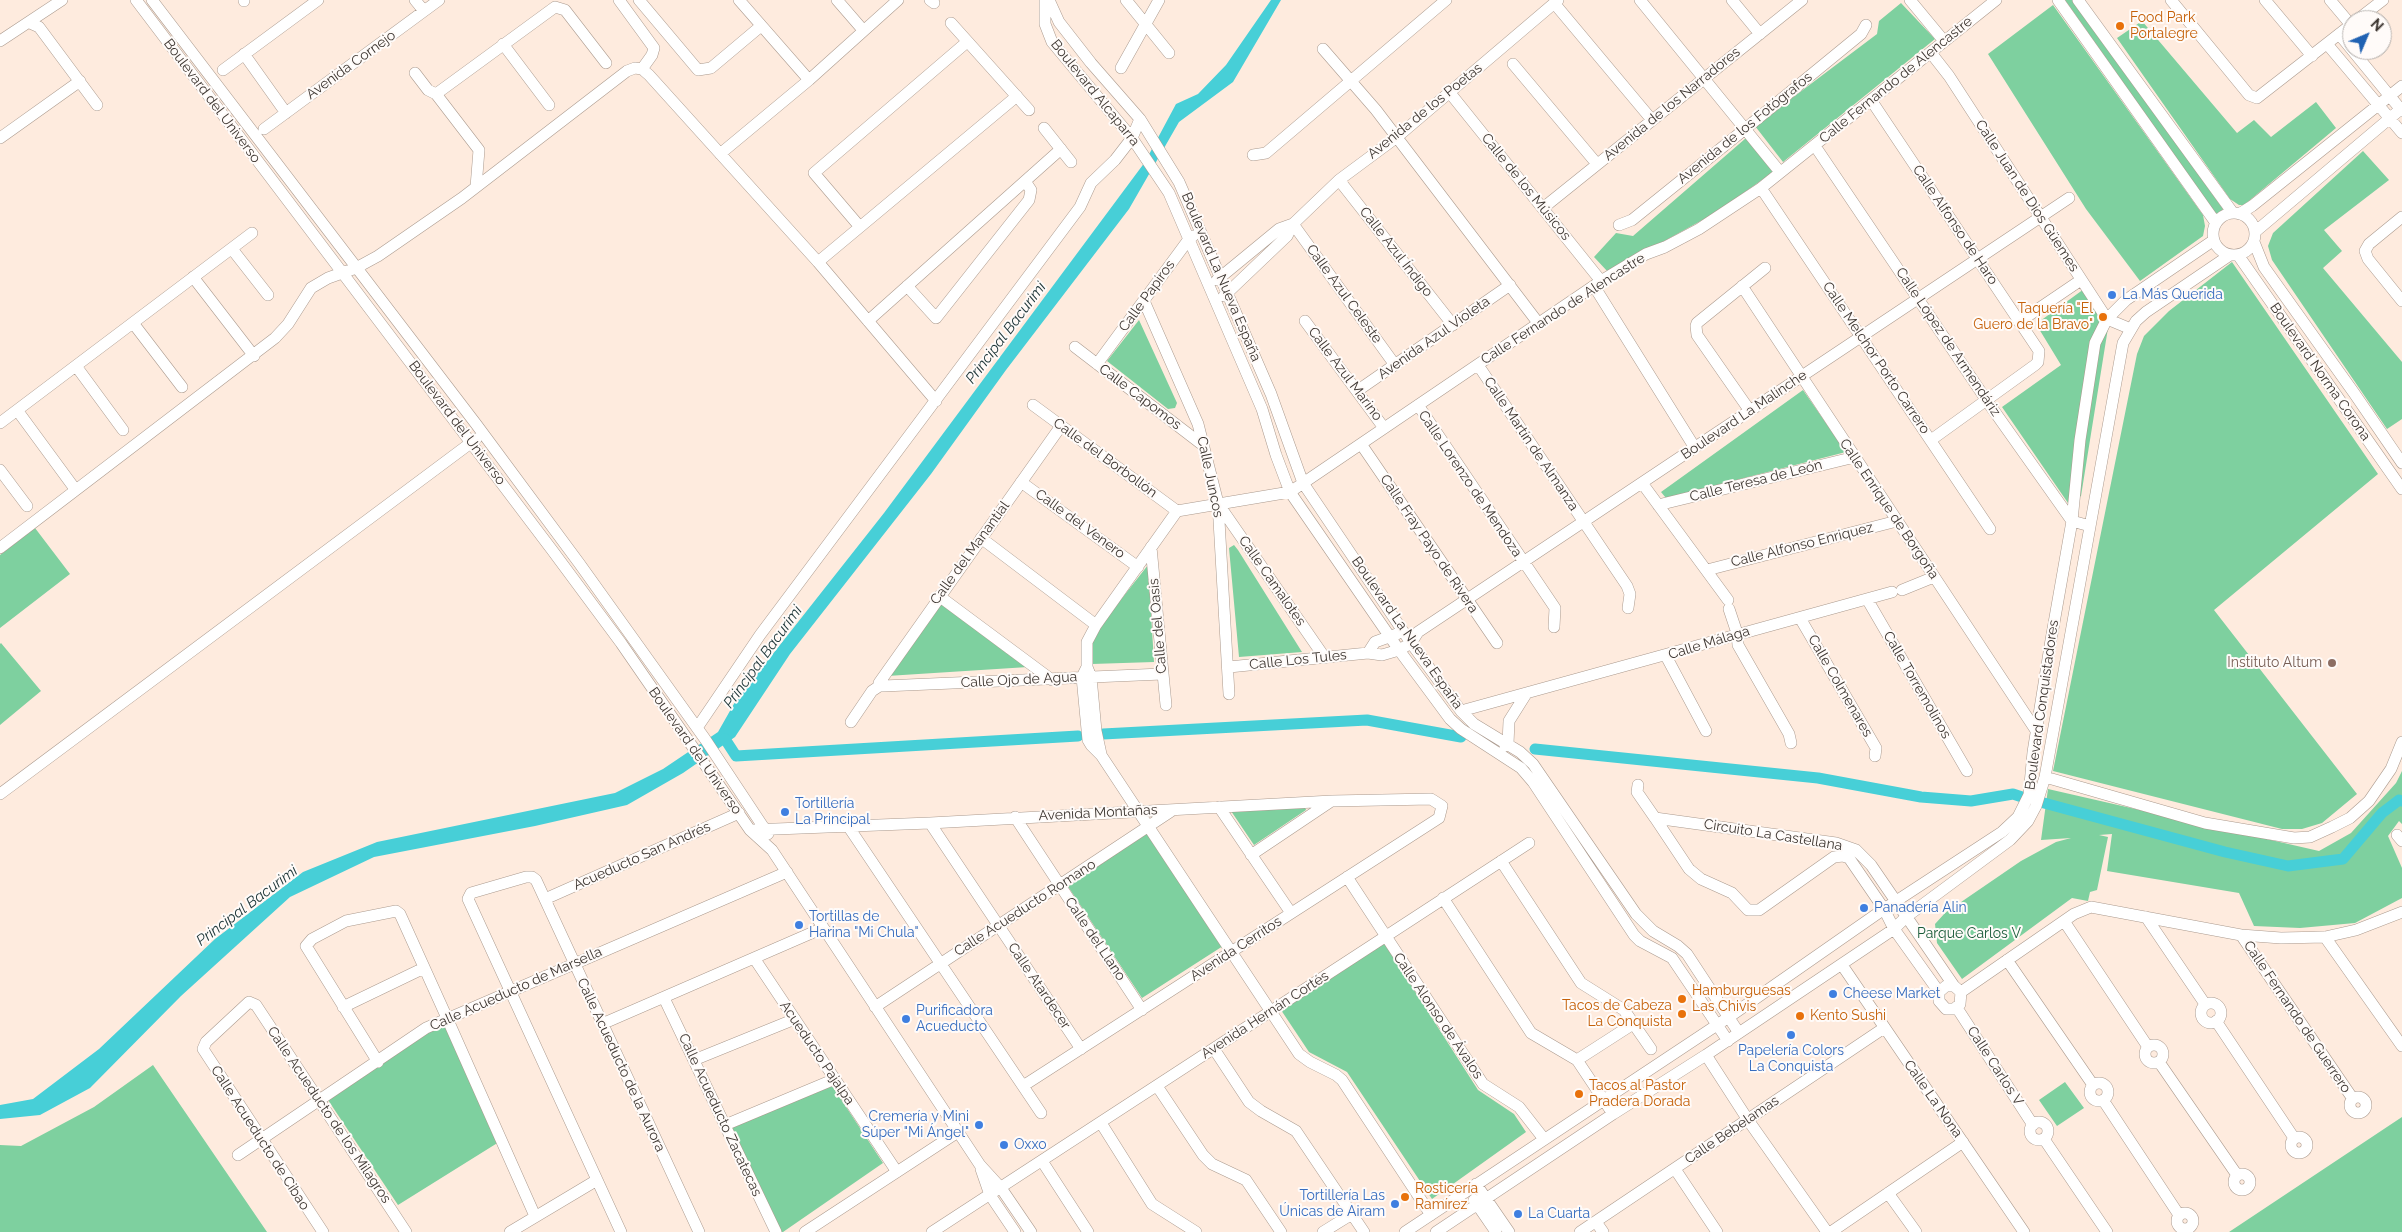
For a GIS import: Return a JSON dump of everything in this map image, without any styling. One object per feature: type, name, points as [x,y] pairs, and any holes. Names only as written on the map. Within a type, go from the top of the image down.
[{"type":"street","points":[[0,41],[24,24],[30,23],[62,0]]},
{"type":"street","name":"Boulevard del Universo","points":[[136,0],[471,442],[615,636],[750,830],[772,850],[980,1165],[1001,1188],[1031,1232]]},
{"type":"street","name":"Boulevard del Universo","points":[[152,0],[483,433],[705,738],[766,830],[772,850]]},
{"type":"street","points":[[223,70],[318,0]]},
{"type":"street","points":[[415,0],[424,11]]},
{"type":"street","name":"Avenida Cornejo","points":[[264,129],[439,0]]},
{"type":"street","points":[[619,0],[654,48],[652,55],[642,70]]},
{"type":"street","points":[[640,0],[698,70],[711,68],[761,26]]},
{"type":"street","points":[[739,0],[809,80]]},
{"type":"street","points":[[837,0],[864,30]]},
{"type":"street","points":[[720,154],[809,80],[898,0]]},
{"type":"street","name":"Boulevard Alcaparra","points":[[1045,0],[1045,24],[1052,42],[1134,141],[1162,180]]},
{"type":"street","name":"Boulevard Alcaparra","points":[[1049,0],[1059,22],[1143,123],[1169,166]]},
{"type":"street","points":[[1126,0],[1169,53]]},
{"type":"street","points":[[1121,68],[1159,0]]},
{"type":"street","points":[[1253,155],[1266,153],[1446,0]]},
{"type":"street","points":[[1640,0],[1780,172]]},
{"type":"street","points":[[1732,0],[1760,34]]},
{"type":"street","name":"Avenida de los Narradores","points":[[1543,208],[1802,0]]},
{"type":"street","points":[[1910,0],[1944,41]]},
{"type":"street","name":"Calle Fernando de Alencastre","points":[[1177,511],[1290,492],[1598,284],[1646,254],[1692,233],[1761,188],[1996,0]]},
{"type":"street","points":[[2058,0],[2216,223],[2214,240],[2220,250],[2234,255],[2248,251],[2254,237],[2402,109],[2339,34]]},
{"type":"street","points":[[2078,0],[2236,214],[2250,221],[2254,237]]},
{"type":"street","points":[[2171,0],[2253,97],[2260,96],[2342,32]]},
{"type":"street","points":[[2265,0],[2312,56]]},
{"type":"street","points":[[2330,0],[2342,12]]},
{"type":"street","points":[[2370,10],[2383,0]]},
{"type":"street","points":[[1556,2],[1652,120]]},
{"type":"street","name":"Avenida de los Poetas","points":[[1217,302],[1287,236],[1293,224],[1339,180],[1397,137],[1556,2]]},
{"type":"street","points":[[436,94],[502,44],[558,6],[569,14],[606,63]]},
{"type":"street","points":[[30,23],[39,27],[97,105]]},
{"type":"street","points":[[951,23],[1029,110]]},
{"type":"street","name":"Avenida de los Fotógrafos","points":[[1619,225],[1632,220],[1746,129],[1861,34],[1866,25]]},
{"type":"street","points":[[860,227],[814,173],[967,42]]},
{"type":"street","points":[[502,44],[549,105]]},
{"type":"street","points":[[2327,44],[2402,133]]},
{"type":"street","points":[[1323,49],[1376,110],[1540,324]]},
{"type":"street","name":"Calle Juan de Dios Güemes","points":[[1931,53],[1949,76],[2107,319]]},
{"type":"street","points":[[244,54],[286,113]]},
{"type":"street","points":[[1513,64],[1597,164]]},
{"type":"street","points":[[0,548],[75,489],[254,356],[283,330],[311,288],[378,256],[476,186],[627,71],[635,68],[642,70],[818,262],[936,401]]},
{"type":"street","points":[[415,74],[428,90],[436,94],[479,150],[476,186]]},
{"type":"street","points":[[0,138],[80,81]]},
{"type":"street","points":[[2216,223],[2227,215],[2236,214],[2402,86]]},
{"type":"street","name":"Calle de los Músicos","points":[[1450,93],[1543,208],[1598,284],[1695,448]]},
{"type":"street","points":[[818,262],[1017,96]]},
{"type":"street","name":"Calle Alfonso de Haro","points":[[1871,100],[2039,351],[2038,362],[2035,365],[1987,401]]},
{"type":"street","points":[[697,728],[760,634],[1080,207],[1091,183],[1134,141],[1143,123]]},
{"type":"street","points":[[1044,128],[1071,162]]},
{"type":"street","name":"Calle López de Armendáriz","points":[[1815,146],[1987,401],[2072,520]]},
{"type":"street","points":[[868,321],[1061,150]]},
{"type":"street","name":"Boulevard La Nueva España","points":[[1169,166],[1179,182],[1228,292],[1271,394],[1303,483],[1404,633],[1461,711],[1474,724],[1508,744],[1533,764],[1636,914],[1653,931],[1678,946],[1687,954],[1739,1033]]},
{"type":"street","name":"Boulevard La Nueva España","points":[[1162,180],[1217,302],[1262,409],[1290,492],[1399,650],[1450,719],[1461,729],[1521,768],[1533,782],[1634,935],[1640,941],[1672,958],[1728,1041]]},
{"type":"street","name":"Calle Azul Índigo","points":[[1339,180],[1452,325]]},
{"type":"street","points":[[907,286],[936,318],[1029,200],[1031,190],[1025,181]]},
{"type":"street","name":"Calle Melchor Porto Carrero","points":[[1761,188],[1990,529]]},
{"type":"street","name":"Boulevard La Malinche","points":[[1411,643],[1418,632],[2069,198]]},
{"type":"street","points":[[2402,217],[2369,244],[2365,255],[2402,301]]},
{"type":"street","name":"Avenida de los Poetas","points":[[1210,286],[1279,228],[1293,224]]},
{"type":"street","name":"Calle Azul Celeste","points":[[1293,224],[1394,365]]},
{"type":"street","name":"Calle Papiros","points":[[1097,364],[1189,239],[1201,232]]},
{"type":"street","points":[[0,423],[252,233]]},
{"type":"street","name":"Boulevard Norma Corona","points":[[2254,237],[2264,267],[2402,463]]},
{"type":"street","name":"Boulevard Conquistadores","points":[[1405,1232],[1729,1017],[1884,909],[2002,832],[2018,818],[2029,796],[2051,640],[2072,520],[2091,358],[2095,343],[2107,319],[2126,300],[2214,240]]},
{"type":"street","points":[[232,249],[268,295]]},
{"type":"street","name":"Boulevard Norma Corona","points":[[2234,255],[2400,481]]},
{"type":"street","name":"Boulevard Conquistadores","points":[[1436,1232],[1613,1114],[1728,1041],[1894,929],[1906,917],[2010,840],[2028,821],[2036,806],[2045,777],[2123,343],[2131,329],[2146,312],[2234,255]]},
{"type":"street","points":[[1750,411],[1697,335],[1696,326],[1765,268]]},
{"type":"street","points":[[193,277],[254,356]]},
{"type":"street","points":[[2019,322],[2081,280]]},
{"type":"street","name":"Avenida Azul Violeta","points":[[1357,390],[1510,286]]},
{"type":"street","name":"Calle Enrique de Borgoña","points":[[1742,286],[2037,732]]},
{"type":"street","name":"Calle Juncos","points":[[1144,301],[1198,424],[1218,504],[1229,667],[1229,694]]},
{"type":"street","points":[[2107,319],[2131,329]]},
{"type":"street","name":"Calle Azul Marino","points":[[1305,321],[1384,428]]},
{"type":"street","points":[[133,323],[182,387]]},
{"type":"street","name":"Calle Capomos","points":[[1075,347],[1204,446]]},
{"type":"street","name":"Calle Martín de Almanza","points":[[1478,365],[1627,586],[1630,594],[1628,608]]},
{"type":"street","points":[[76,366],[123,430]]},
{"type":"street","points":[[1931,440],[1987,401]]},
{"type":"street","name":"Calle del Borbollón","points":[[1033,405],[1177,511]]},
{"type":"street","name":"Calle Lorenzo de Mendoza","points":[[1418,405],[1555,608],[1554,627]]},
{"type":"street","points":[[17,410],[75,489]]},
{"type":"street","name":"Calle del Manantial","points":[[851,722],[1061,426]]},
{"type":"street","points":[[0,794],[483,433]]},
{"type":"street","name":"Calle Fray Payo de Rivera","points":[[1361,444],[1497,643]]},
{"type":"street","name":"Calle Teresa de León","points":[[1658,505],[1855,457]]},
{"type":"street","points":[[0,470],[27,506]]},
{"type":"street","name":"Calle del Venero","points":[[1021,482],[1138,567]]},
{"type":"street","points":[[1642,483],[1707,570],[1729,604],[1738,645],[1789,734],[1791,743]]},
{"type":"street","name":"Calle Camalotes","points":[[1218,504],[1325,658]]},
{"type":"street","points":[[1177,511],[1096,625],[1086,645],[1087,674],[1101,755],[1299,1054],[1342,1080],[1431,1215]]},
{"type":"street","points":[[2072,520],[2090,526]]},
{"type":"street","name":"Calle Alfonso Enriquez","points":[[1707,570],[1897,521]]},
{"type":"street","points":[[981,538],[1096,625]]},
{"type":"street","name":"Calle del Oasis","points":[[1151,547],[1166,705]]},
{"type":"street","name":"Calle Málaga","points":[[1461,711],[1897,591],[1934,577]]},
{"type":"street","points":[[940,596],[1052,680]]},
{"type":"street","name":"Calle Torremolinos","points":[[1867,599],[1967,771]]},
{"type":"street","name":"Calle Colmenares","points":[[1800,618],[1876,748],[1875,756]]},
{"type":"street","name":"Boulevard La Malinche","points":[[1404,633],[1418,632]]},
{"type":"street","points":[[1368,653],[1375,642],[1404,633]]},
{"type":"street","name":"Calle Los Tules","points":[[1229,667],[1368,653],[1382,655],[1399,650],[1411,643]]},
{"type":"street","points":[[1666,656],[1706,730]]},
{"type":"street","name":"Calle Ojo de Agua","points":[[880,683],[1052,680],[1087,674],[1162,674]]},
{"type":"street","points":[[1498,752],[1508,744],[1509,721],[1526,694]]},
{"type":"street","points":[[2045,777],[2205,823],[2294,838],[2310,837],[2350,818],[2370,801],[2391,769],[2402,742]]},
{"type":"street","points":[[715,779],[731,776]]},
{"type":"street","name":"Circuito La Castellana","points":[[1638,785],[1637,792],[1689,869],[1701,879],[1732,893],[1748,910],[1758,910],[1844,850]]},
{"type":"street","name":"Avenida Montañas","points":[[750,830],[930,823],[1332,801],[1432,799],[1442,806]]},
{"type":"street","points":[[1251,854],[1332,801]]},
{"type":"street","name":"Avenida Cerritos","points":[[1023,1086],[1440,818],[1442,806]]},
{"type":"street","points":[[1219,807],[1291,914]]},
{"type":"street","name":"Calle Acueducto Romano","points":[[875,1007],[1174,809]]},
{"type":"street","name":"Acueducto San Andrés","points":[[545,899],[739,814]]},
{"type":"street","name":"Calle del Llano","points":[[1015,817],[1142,1010]]},
{"type":"street","name":"Circuito La Castellana","points":[[1655,818],[1844,850],[1863,855],[1906,917]]},
{"type":"street","name":"Calle Atardecer","points":[[930,823],[1081,1049]]},
{"type":"street","points":[[848,826],[1041,1113]]},
{"type":"street","name":"Avenida Hernán Cortés","points":[[932,1232],[1529,843]]},
{"type":"street","name":"Circuito La Castellana","points":[[1844,850],[1884,909],[1894,929]]},
{"type":"street","points":[[1501,861],[1581,983],[1617,1004],[1634,1024],[1651,1049]]},
{"type":"street","name":"Calle Acueducto de Marsella","points":[[238,1154],[320,1101],[426,1028],[510,990],[787,872]]},
{"type":"street","name":"Calle Acueducto de la Aurora","points":[[510,990],[468,899],[474,892],[532,876],[536,880],[545,899],[699,1232]]},
{"type":"street","name":"Calle Alonso de Ávalos","points":[[1347,877],[1483,1084],[1519,1106],[1544,1139]]},
{"type":"street","points":[[1444,898],[1531,1033],[1577,1060],[1613,1114]]},
{"type":"street","points":[[1906,917],[1957,989],[1962,1000],[1957,1008],[1950,1010],[1943,1007],[1938,1000],[1939,992],[1946,986],[1957,989],[2008,960],[2083,909],[2091,907],[2241,935],[2281,938],[2325,937],[2356,930],[2402,912]]},
{"type":"street","points":[[378,1062],[306,948],[308,942],[346,921],[393,911],[400,914],[535,1216]]},
{"type":"street","points":[[2146,917],[2205,1004],[2201,1013],[2203,1020],[2210,1023],[2216,1021],[2294,1138]]},
{"type":"street","points":[[2064,921],[2148,1046],[2155,1044],[2162,1048],[2164,1054],[2159,1062],[2237,1175]]},
{"type":"street","points":[[602,1024],[823,928]]},
{"type":"street","points":[[1894,929],[1939,992]]},
{"type":"street","name":"Calle Fernando de Guerrero","points":[[2241,935],[2353,1099]]},
{"type":"street","points":[[2325,937],[2402,1046]]},
{"type":"street","name":"Acueducto Pajalpa","points":[[754,958],[898,1172]]},
{"type":"street","points":[[2008,960],[2093,1085],[2099,1083],[2106,1087],[2108,1093],[2103,1100],[2180,1215]]},
{"type":"street","name":"Calle La Nona","points":[[1842,965],[2024,1232]]},
{"type":"street","points":[[343,1007],[424,968]]},
{"type":"street","points":[[510,990],[621,1232]]},
{"type":"street","name":"Calle Acueducto Zacatecas","points":[[664,998],[776,1232]]},
{"type":"street","name":"Calle Acueducto de los Milagros","points":[[206,1042],[249,1002],[256,1005],[406,1232]]},
{"type":"street","name":"Calle Carlos V","points":[[1957,1008],[2033,1125],[2030,1130],[2032,1136],[2037,1140],[2044,1139],[2107,1232]]},
{"type":"street","points":[[694,1060],[795,1019]]},
{"type":"street","points":[[1577,1060],[1634,1024]]},
{"type":"street","name":"Calle Bebelamas","points":[[1580,1232],[1884,1028]]},
{"type":"street","name":"Calle Acueducto de Cibao","points":[[206,1042],[204,1046],[205,1053],[322,1232]]},
{"type":"street","points":[[1214,1049],[1249,1102],[1296,1131],[1364,1232]]},
{"type":"street","points":[[1706,1055],[1748,1120],[1829,1232],[1963,1142]]},
{"type":"street","points":[[725,1125],[835,1079]]},
{"type":"street","points":[[1157,1086],[1203,1155],[1212,1164],[1246,1180],[1281,1232]]},
{"type":"street","points":[[1101,1123],[1152,1204],[1196,1232]]},
{"type":"street","points":[[804,1232],[958,1132]]},
{"type":"street","points":[[1042,1161],[1088,1232]]},
{"type":"street","name":"Boulevard del Universo","points":[[980,1165],[990,1195],[1015,1232]]},
{"type":"street","points":[[1675,1169],[1716,1232]]},
{"type":"street","points":[[510,1232],[597,1180]]},
{"type":"street","points":[[1472,1187],[1482,1202],[1509,1232]]},
{"type":"street","points":[[1888,1193],[1916,1232]]},
{"type":"street","points":[[1482,1202],[1496,1232]]},
{"type":"street","points":[[613,1214],[613,1232]]},
{"type":"street","points":[[1324,1232],[1352,1214]]},
{"type":"street","points":[[1596,1222],[1603,1232]]},
{"type":"green space","points":[[2065,0],[2074,0],[2223,209],[2221,213],[2215,213]]},
{"type":"green space","points":[[1901,3],[1935,39],[1783,162],[1755,126],[1877,34],[1879,21]]},
{"type":"green space","points":[[2053,5],[2203,215],[2205,226],[2203,236],[2140,281],[2086,209],[1988,54]]},
{"type":"green space","points":[[2142,21],[2237,133],[2254,120],[2271,137],[2316,102],[2336,128],[2244,205],[2239,205],[2230,199],[2117,38]]},
{"type":"green space","points":[[1746,138],[1773,172],[1717,212],[1608,272],[1594,257],[1616,233],[1633,236]]},
{"type":"green space","points":[[2363,151],[2389,180],[2324,230],[2342,251],[2323,268],[2402,362],[2402,419],[2387,429],[2272,260],[2268,246],[2273,233]]},
{"type":"green space","points":[[2232,262],[2378,474],[2214,610],[2357,794],[2322,823],[2302,829],[2282,829],[2053,771],[2137,354],[2144,336],[2169,311]]},
{"type":"green space","points":[[2084,289],[2108,328],[2081,496],[2068,503],[2002,407],[2061,365],[2036,324]]},
{"type":"green space","points":[[1139,320],[1177,403],[1175,408],[1168,409],[1107,361]]},
{"type":"green space","points":[[1803,390],[1846,452],[1666,498],[1661,492]]},
{"type":"green space","points":[[35,528],[70,574],[0,628],[0,555]]},
{"type":"green space","points":[[1234,545],[1302,652],[1239,657],[1229,548]]},
{"type":"green space","points":[[1148,565],[1154,662],[1092,664],[1090,639]]},
{"type":"green space","points":[[940,600],[1028,667],[887,676]]},
{"type":"green space","points":[[0,644],[41,691],[0,725]]},
{"type":"green space","name":"Parque Carlos V","points":[[2402,771],[2402,824],[2399,821],[2388,836],[2402,868],[2402,898],[2355,923],[2300,928],[2254,926],[2239,893],[2107,871],[2112,834],[2099,835],[2108,837],[2097,890],[2090,892],[2088,901],[2072,898],[1962,979],[1937,943],[1935,924],[1945,913],[2021,861],[2056,842],[2071,838],[2041,840],[2048,789],[2319,851],[2351,833],[2396,783]]},
{"type":"green space","points":[[1305,807],[1306,810],[1254,845],[1231,811]]},
{"type":"green space","points":[[1146,832],[1223,946],[1142,998],[1067,885]]},
{"type":"green space","points":[[1384,943],[1478,1090],[1514,1114],[1526,1132],[1432,1199],[1347,1072],[1309,1052],[1281,1010]]},
{"type":"green space","points":[[443,1016],[499,1142],[398,1205],[326,1097]]},
{"type":"green space","points":[[153,1065],[267,1232],[0,1232],[0,1145],[21,1146],[94,1107]]},
{"type":"green space","points":[[829,1081],[883,1163],[783,1232],[777,1232],[730,1125]]},
{"type":"green space","points":[[2065,1082],[2084,1108],[2057,1126],[2039,1100]]},
{"type":"green space","points":[[2402,1117],[2402,1232],[2229,1232]]},
{"type":"water","points":[[1271,0],[1281,0],[1233,82],[1179,122],[1129,209],[1006,370],[931,474],[790,654],[735,737],[683,773],[627,805],[535,826],[374,857],[290,897],[181,996],[90,1088],[40,1115],[0,1119],[0,1105],[33,1099],[99,1049],[215,939],[303,872],[377,842],[615,793],[663,769],[718,732],[735,702],[884,513],[1145,162],[1176,104],[1198,94],[1226,65]]},
{"type":"waterway","points":[[1103,734],[1367,720],[1461,737]]},
{"type":"waterway","points":[[725,739],[736,756],[1078,736]]},
{"type":"waterway","points":[[1535,749],[1818,778],[1921,797],[1971,801],[2013,794],[2022,797]]},
{"type":"waterway","points":[[2044,803],[2225,852],[2288,866],[2343,859],[2382,813],[2399,800],[2402,801]]},
{"type":"place","name":"Food Park Portalegre","points":[[2120,26]]},
{"type":"place","name":"La Más Querida","points":[[2112,295]]},
{"type":"place","name":"Taquería \"El Guero de la Bravo\"","points":[[2103,317]]},
{"type":"place","name":"Instituto Altum","points":[[2332,663]]},
{"type":"place","name":"Tortillería La Principal","points":[[785,812]]},
{"type":"place","name":"Panadería Alin","points":[[1864,908]]},
{"type":"place","name":"Tortillas de Harina \"Mi Chula\"","points":[[799,925]]},
{"type":"place","name":"Cheese Market","points":[[1833,994]]},
{"type":"place","name":"Hamburguesas Las Chivis","points":[[1682,999]]},
{"type":"place","name":"Tacos de Cabeza La Conquista","points":[[1682,1014]]},
{"type":"place","name":"Kento Sushi","points":[[1800,1016]]},
{"type":"place","name":"Purificadora Acueducto","points":[[906,1019]]},
{"type":"place","name":"Papelería Colors La Conquista","points":[[1791,1035]]},
{"type":"place","name":"Tacos al Pastor Pradera Dorada","points":[[1579,1094]]},
{"type":"place","name":"Cremería y Mini Súper \"Mi Ángel\"","points":[[979,1125]]},
{"type":"place","name":"Oxxo","points":[[1004,1145]]},
{"type":"place","name":"Rosticería Ramírez","points":[[1405,1197]]},
{"type":"place","name":"Tortillería Las Únicas de Airam","points":[[1395,1204]]},
{"type":"place","name":"La Cuarta","points":[[1518,1214]]},
{"type":"water label","name":"Principal Bacurimi","points":[[1006,333]]},
{"type":"water label","name":"Principal Bacurimi","points":[[763,657]]},
{"type":"water label","name":"Principal Bacurimi","points":[[247,906]]}]
